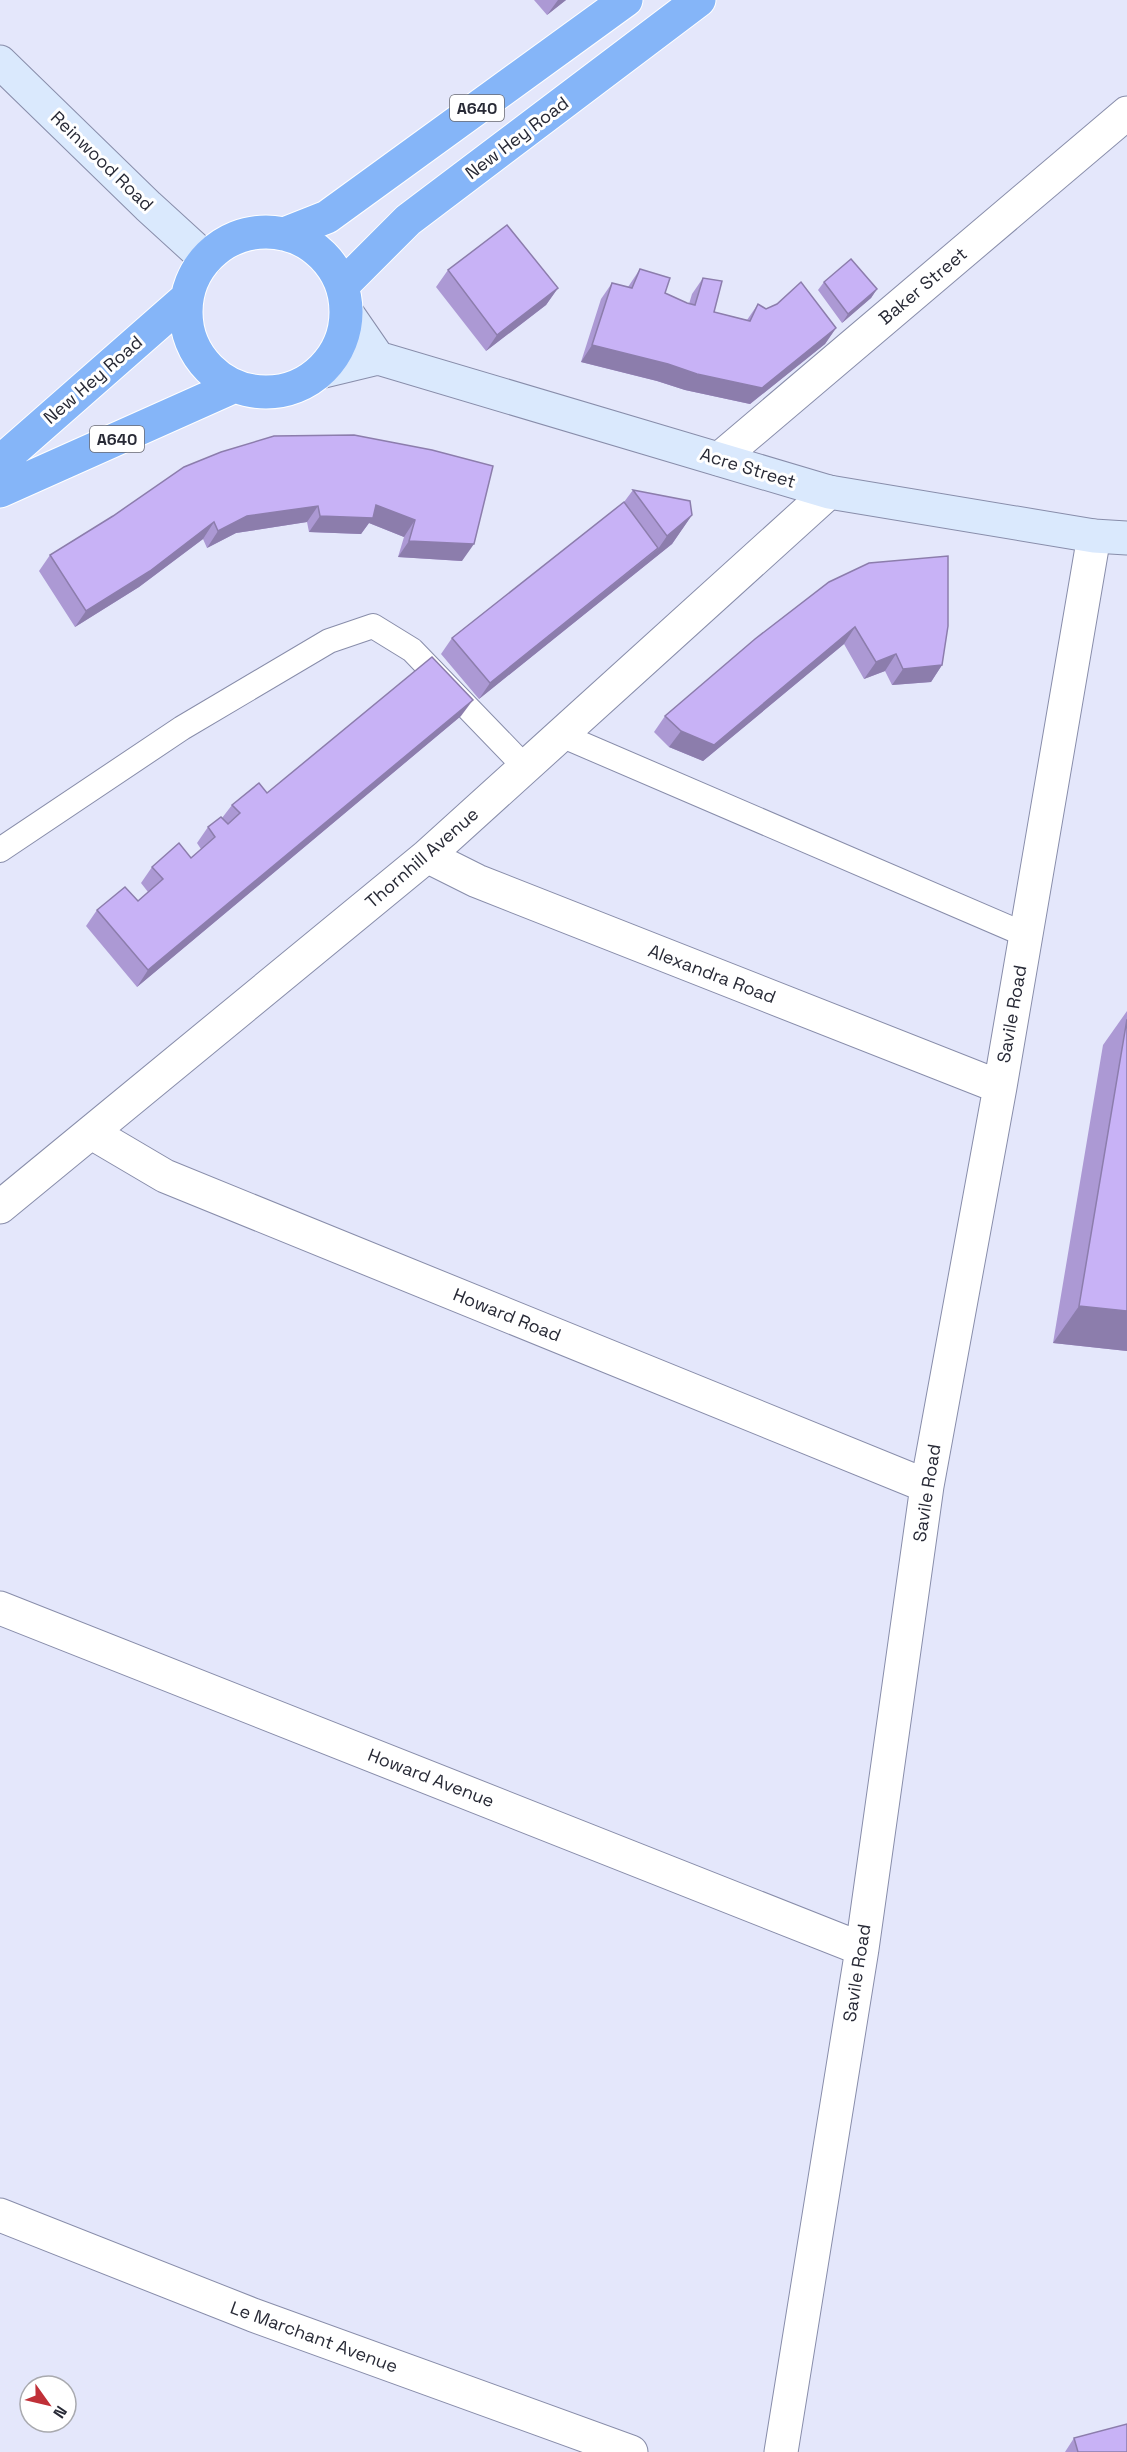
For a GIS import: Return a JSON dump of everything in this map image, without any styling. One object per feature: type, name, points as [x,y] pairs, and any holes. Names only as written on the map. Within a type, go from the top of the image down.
[{"type":"highway","name":"A640","points":[[284,234],[327,217],[626,0]]},
{"type":"highway","name":"New Hey Road","points":[[345,299],[408,220],[699,0]]},
{"type":"highway","name":"A640","points":[[248,234],[284,234],[297,237],[318,250],[334,268],[345,299],[344,335],[334,355],[320,372],[302,384],[280,392],[257,392],[235,386],[212,372],[195,351],[187,325],[187,298],[194,277],[206,258],[225,243],[248,234]]},
{"type":"highway","name":"New Hey Road","points":[[0,462],[187,298]]},
{"type":"highway","name":"A640","points":[[0,491],[235,386]]},
{"type":"street","name":"Reinwood Road","points":[[0,62],[148,206],[206,258]]},
{"type":"street","name":"Baker Street","points":[[719,459],[1127,113]]},
{"type":"street","points":[[320,372],[378,358],[345,299]]},
{"type":"street","name":"Acre Street","points":[[378,358],[829,492],[1094,536],[1127,538]]},
{"type":"street","name":"Thornhill Avenue","points":[[0,1207],[428,856],[829,492]]},
{"type":"street","name":"Savile Road","points":[[781,2452],[862,1949],[927,1486],[1000,1087],[1094,536]]},
{"type":"street","name":"Alexandra Road","points":[[428,856],[477,882],[1000,1087]]},
{"type":"street","name":"Howard Road","points":[[92,1133],[165,1176],[927,1486]]},
{"type":"street","name":"Howard Avenue","points":[[0,1608],[862,1949]]},
{"type":"street","name":"Le Marchant Avenue","points":[[0,2215],[252,2315],[631,2452]]},
{"type":"lane","points":[[0,850],[192,722],[329,641],[373,626],[412,650],[525,768]]},
{"type":"lane","points":[[561,735],[1026,934]]},
{"type":"building","points":[[507,225],[558,288],[497,335],[448,270]]},
{"type":"building","points":[[851,259],[877,289],[848,314],[824,282]]},
{"type":"building","points":[[640,269],[670,278],[665,293],[695,305],[703,278],[722,281],[714,312],[750,321],[758,304],[766,309],[777,304],[801,282],[836,328],[762,388],[697,374],[668,364],[592,345],[612,283],[632,288]]},
{"type":"building","points":[[354,435],[432,450],[493,466],[474,544],[409,541],[415,520],[376,505],[373,518],[320,516],[318,506],[247,516],[218,531],[214,522],[150,571],[86,611],[50,555],[113,516],[184,467],[221,452],[274,436]]},
{"type":"building","points":[[633,490],[690,501],[692,515],[667,536]]},
{"type":"building","points":[[624,502],[658,548],[490,683],[452,638]]},
{"type":"building","points":[[948,556],[948,626],[942,665],[903,669],[896,654],[876,662],[855,627],[714,745],[681,731],[665,716],[755,639],[829,582],[869,563]]},
{"type":"building","points":[[432,657],[473,700],[148,970],[97,910],[125,887],[138,901],[163,879],[152,867],[179,843],[191,858],[215,837],[208,827],[221,817],[228,824],[240,813],[232,805],[259,783],[267,793]]},
{"type":"building","points":[[1127,1019],[1127,1311],[1079,1306]]},
{"type":"building","points":[[1127,2424],[1127,2452],[1078,2452],[1074,2438]]}]
